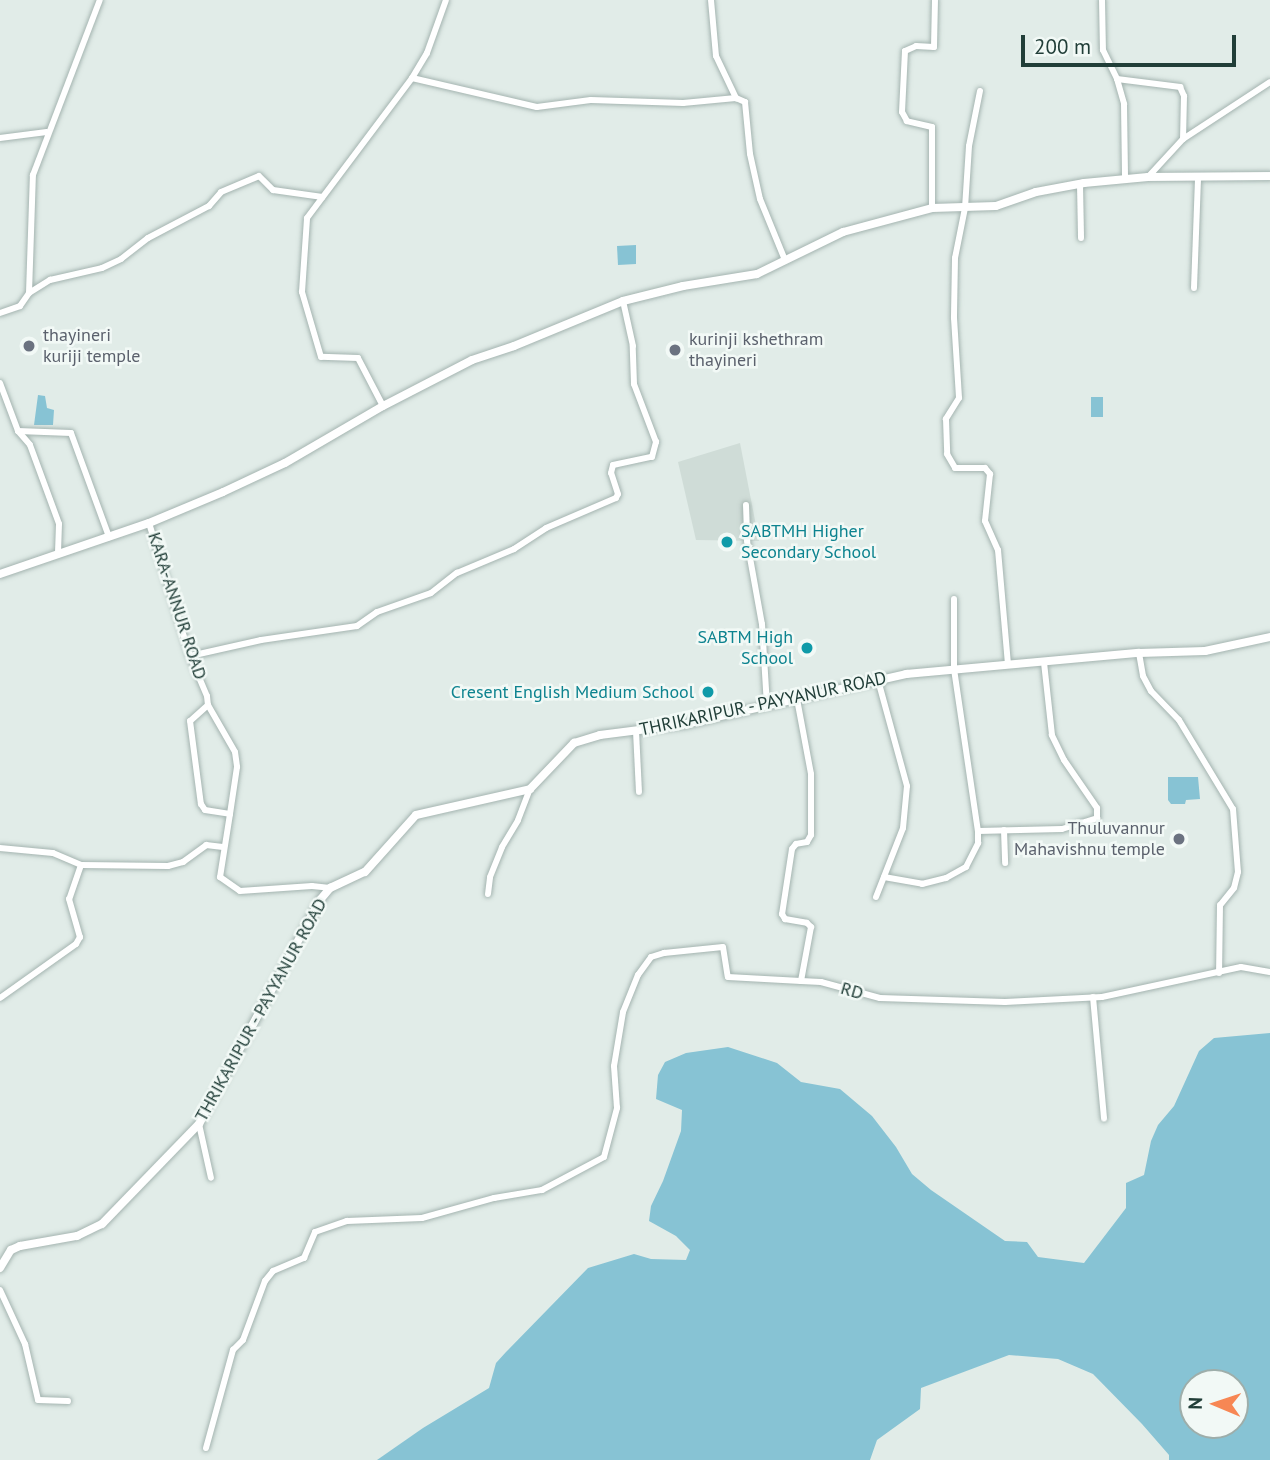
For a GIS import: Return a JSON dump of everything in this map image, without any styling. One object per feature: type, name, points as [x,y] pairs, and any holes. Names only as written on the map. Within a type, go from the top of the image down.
[{"type":"main road","points":[[0,574],[149,523],[285,463],[383,406],[472,360],[514,346],[624,301],[683,286],[757,274],[843,232],[932,208],[996,206],[1036,192],[1125,178],[1270,176]]},
{"type":"main road","name":"THRIKARIPUR - PAYYANUR ROAD","points":[[0,1268],[11,1250],[20,1246],[77,1236],[102,1224],[199,1125],[320,900],[330,888],[365,872],[416,815],[530,789],[574,743],[600,735],[636,731],[767,706],[878,680],[954,669],[1139,653],[1205,651],[1270,638]]},
{"type":"street","points":[[30,293],[33,256],[30,196],[33,175],[47,132],[69,85],[100,0]]},
{"type":"street","points":[[383,406],[358,358],[321,357],[302,292],[307,218],[412,78],[427,53],[446,0]]},
{"type":"street","points":[[711,0],[716,56],[736,99]]},
{"type":"street","points":[[932,208],[932,127],[907,121],[902,112],[905,51],[916,46],[934,47],[935,0]]},
{"type":"street","points":[[1102,0],[1103,50],[1117,79],[1124,104],[1125,178]]},
{"type":"street","points":[[412,78],[537,107],[591,100],[683,103],[736,99],[745,102],[750,153],[760,199],[785,260]]},
{"type":"street","points":[[1117,79],[1180,88],[1184,96],[1183,139]]},
{"type":"street","points":[[1148,177],[1183,139],[1270,82]]},
{"type":"street","points":[[980,91],[969,146],[965,208],[955,258],[954,318],[959,398],[946,418],[947,454],[954,468],[985,468],[990,474],[985,520],[998,550],[1008,665]]},
{"type":"street","points":[[0,138],[47,132]]},
{"type":"street","points":[[0,313],[20,306],[30,293],[50,280],[102,268],[121,259],[162,230],[184,222],[209,206],[221,192],[259,176],[273,190],[323,197]]},
{"type":"street","points":[[1194,288],[1198,177]]},
{"type":"street","points":[[1080,184],[1081,238]]},
{"type":"street","points":[[190,656],[261,640],[357,626],[377,612],[431,593],[457,573],[514,549],[546,528],[616,498],[618,494],[611,473],[613,466],[652,457],[656,442],[634,384],[633,346],[624,301]]},
{"type":"street","points":[[0,383],[18,431],[30,445],[59,524],[58,552]]},
{"type":"street","points":[[18,431],[71,433],[109,537]]},
{"type":"street","points":[[746,505],[747,541],[762,624],[767,706]]},
{"type":"street","name":"KARA-ANNUR ROAD","points":[[149,523],[208,705],[235,751],[237,767],[230,814]]},
{"type":"street","points":[[884,877],[922,884],[946,878],[966,867],[978,843],[954,669],[954,599]]},
{"type":"street","points":[[1139,653],[1147,683],[1179,720],[1233,809],[1238,872],[1234,888],[1220,905],[1219,972]]},
{"type":"street","points":[[978,831],[1062,830],[1097,818],[1099,813],[1064,760],[1052,735],[1044,662]]},
{"type":"street","points":[[876,897],[903,828],[907,786],[878,680]]},
{"type":"street","points":[[797,699],[811,774],[811,835],[807,842],[796,844],[792,849],[782,914],[785,919],[807,923],[811,927],[802,981]]},
{"type":"street","points":[[208,705],[190,720],[201,804],[205,810],[230,814],[220,877],[240,891],[312,886],[330,888]]},
{"type":"street","points":[[636,731],[639,792]]},
{"type":"street","points":[[488,894],[498,857],[530,789]]},
{"type":"street","points":[[1004,830],[1005,863]]},
{"type":"street","points":[[0,848],[53,853],[81,865],[168,866],[183,862],[206,845],[223,847]]},
{"type":"street","points":[[0,998],[76,944],[80,937],[69,899],[81,865]]},
{"type":"street","name":"RD","points":[[206,1448],[233,1350],[243,1340],[265,1281],[273,1271],[304,1258],[315,1232],[347,1221],[422,1218],[494,1198],[542,1190],[604,1157],[617,1108],[614,1066],[623,1012],[638,975],[651,957],[664,953],[723,947],[728,976],[821,982],[853,993],[880,998],[1004,1002],[1093,998],[1241,967],[1270,972]]},
{"type":"street","points":[[1093,998],[1104,1119]]},
{"type":"street","points":[[199,1125],[211,1178]]},
{"type":"street","points":[[0,1290],[25,1344],[38,1400],[68,1401]]},
{"type":"shaded area","points":[[740,443],[759,541],[696,540],[678,462]]},
{"type":"water","points":[[636,245],[636,264],[618,265],[617,246]]},
{"type":"water","points":[[38,395],[45,396],[47,408],[54,410],[53,425],[34,425]]},
{"type":"water","points":[[1091,397],[1103,397],[1103,417],[1091,417]]},
{"type":"water","points":[[1168,777],[1198,777],[1200,799],[1186,800],[1185,804],[1171,804],[1168,800]]},
{"type":"water","points":[[1270,1033],[1270,1460],[1169,1460],[1169,1455],[1142,1424],[1093,1374],[1058,1359],[1009,1355],[921,1388],[920,1409],[877,1440],[870,1460],[377,1460],[489,1388],[496,1363],[588,1268],[634,1254],[651,1259],[686,1260],[690,1250],[676,1236],[649,1221],[651,1206],[681,1131],[682,1110],[656,1099],[658,1075],[665,1062],[686,1053],[728,1047],[777,1063],[801,1082],[840,1089],[872,1116],[896,1147],[912,1174],[931,1190],[1005,1241],[1027,1242],[1038,1257],[1084,1263],[1126,1208],[1126,1183],[1144,1175],[1151,1141],[1158,1125],[1174,1106],[1199,1051],[1214,1038]]},
{"type":"place","name":"thayineri kuriji temple","points":[[29,346]]},
{"type":"place","name":"kurinji kshethram thayineri","points":[[675,350]]},
{"type":"place","name":"SABTMH Higher Secondary School","points":[[727,542]]},
{"type":"place","name":"SABTM High School","points":[[807,648]]},
{"type":"place","name":"Cresent English Medium School","points":[[708,692]]},
{"type":"place","name":"Thuluvannur Mahavishnu temple","points":[[1179,839]]}]
